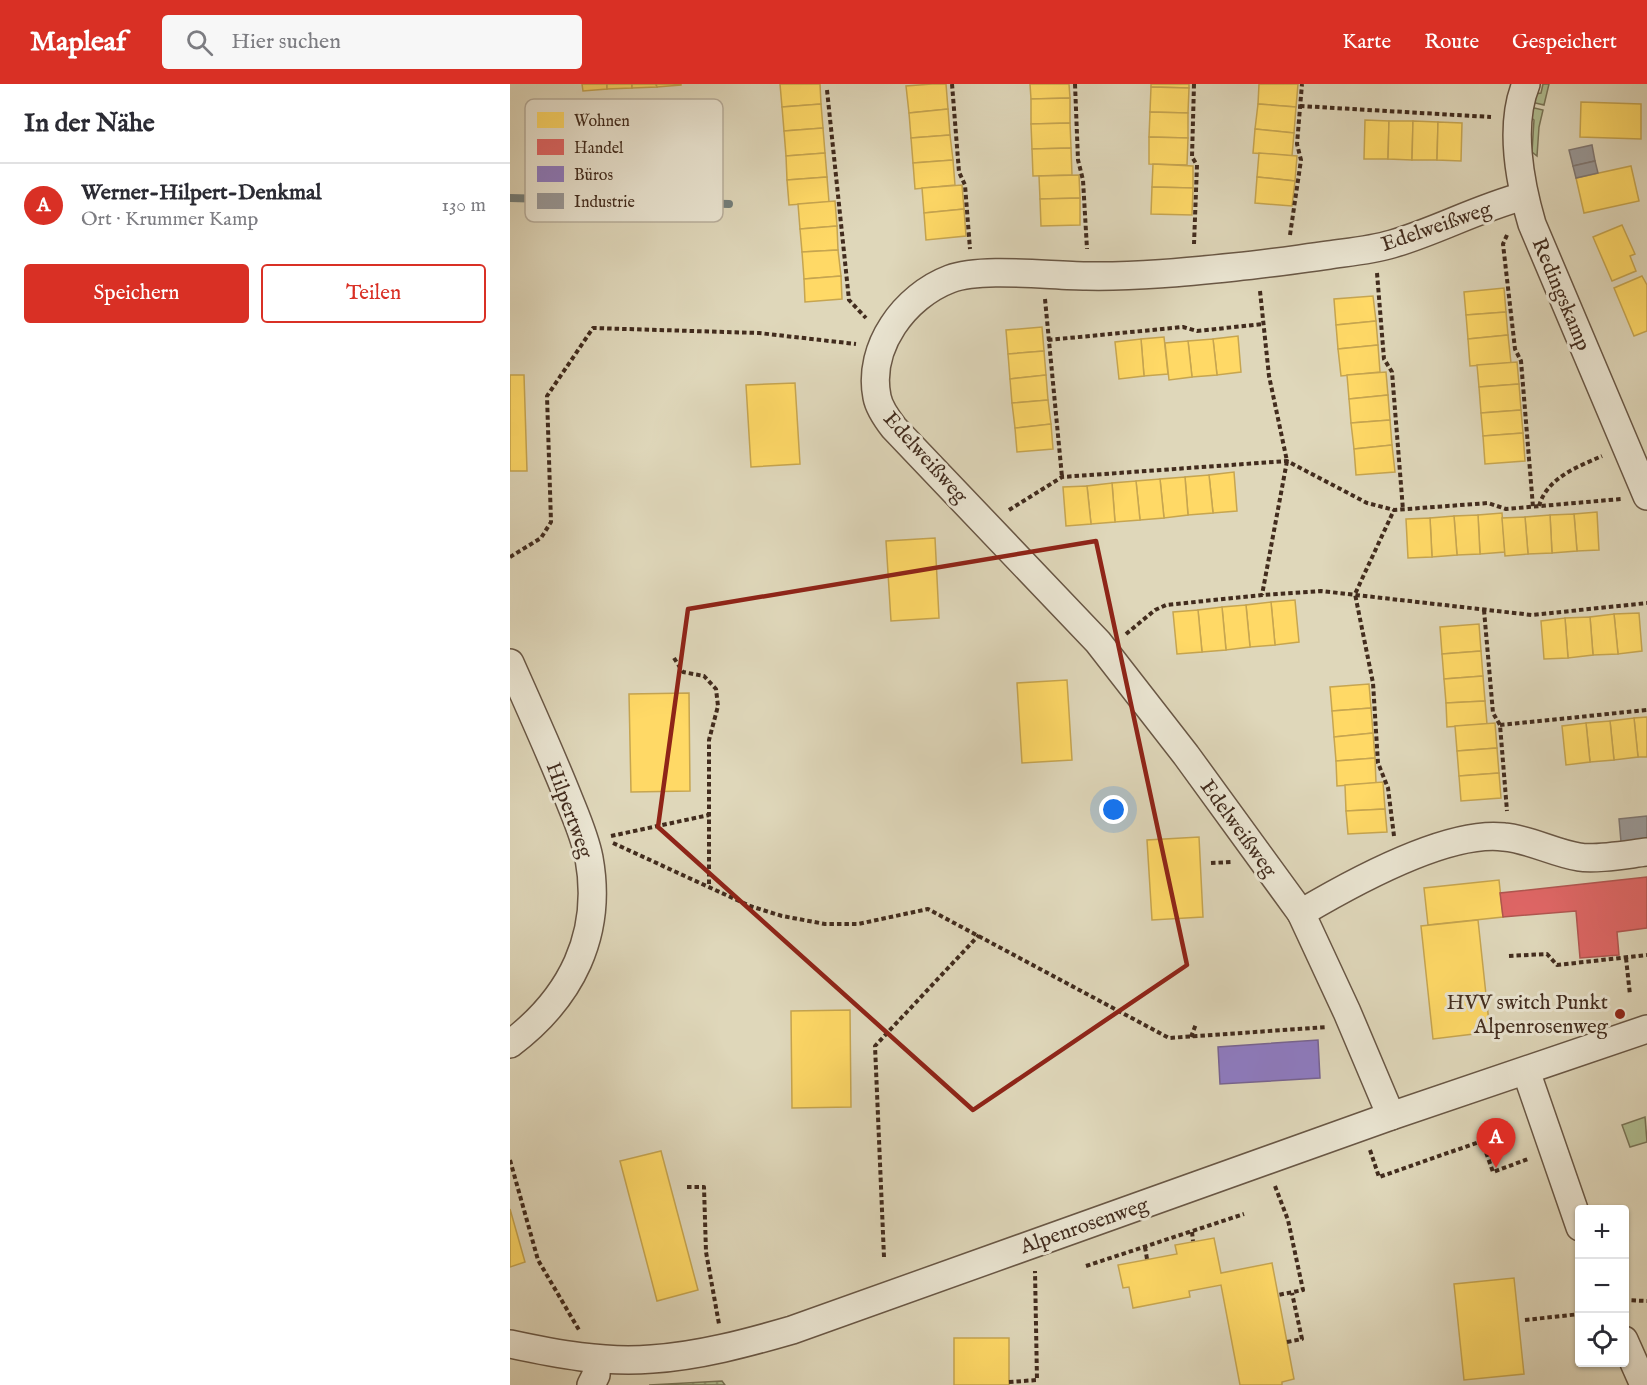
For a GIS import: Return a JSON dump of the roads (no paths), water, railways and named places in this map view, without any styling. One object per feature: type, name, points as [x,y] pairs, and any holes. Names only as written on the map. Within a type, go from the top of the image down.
[{"type":"street","name":"Redingskamp","points":[[1526,84],[1518,110],[1519,167],[1524,196],[1532,224],[1634,497]]},
{"type":"street","name":"Edelweißweg","points":[[1391,1116],[1347,1012],[1301,913],[1186,755],[1098,642],[885,416],[877,399],[875,384],[877,365],[889,331],[904,311],[920,297],[951,279],[987,274],[1088,276],[1168,273],[1311,257],[1388,245],[1424,234],[1504,201],[1524,196]]},
{"type":"street","name":"Hilpertweg","points":[[510,663],[560,776],[586,842],[592,885],[592,910],[587,938],[576,968],[552,1005],[533,1026],[510,1044]]},
{"type":"street","points":[[1301,913],[1340,890],[1421,852],[1480,837],[1504,837],[1581,858],[1647,852]]},
{"type":"street","name":"Alpenrosenweg","points":[[510,1344],[597,1359],[652,1359],[703,1352],[749,1342],[792,1330],[1391,1116],[1647,1029]]},
{"type":"street","points":[[1526,1071],[1575,1213]]},
{"type":"street","points":[[1629,1352],[1644,1385]]},
{"type":"street","points":[[591,1385],[596,1375],[597,1359]]},
{"type":"waterway","points":[[510,198],[525,198]]},
{"type":"waterway","points":[[723,204],[729,204]]},
{"type":"place","name":"HVV switch Punkt Alpenrosenweg","points":[[1620,1014]]},
{"type":"place","name":"Werner-Hilpert-Denkmal","points":[[1496,1168]]}]
